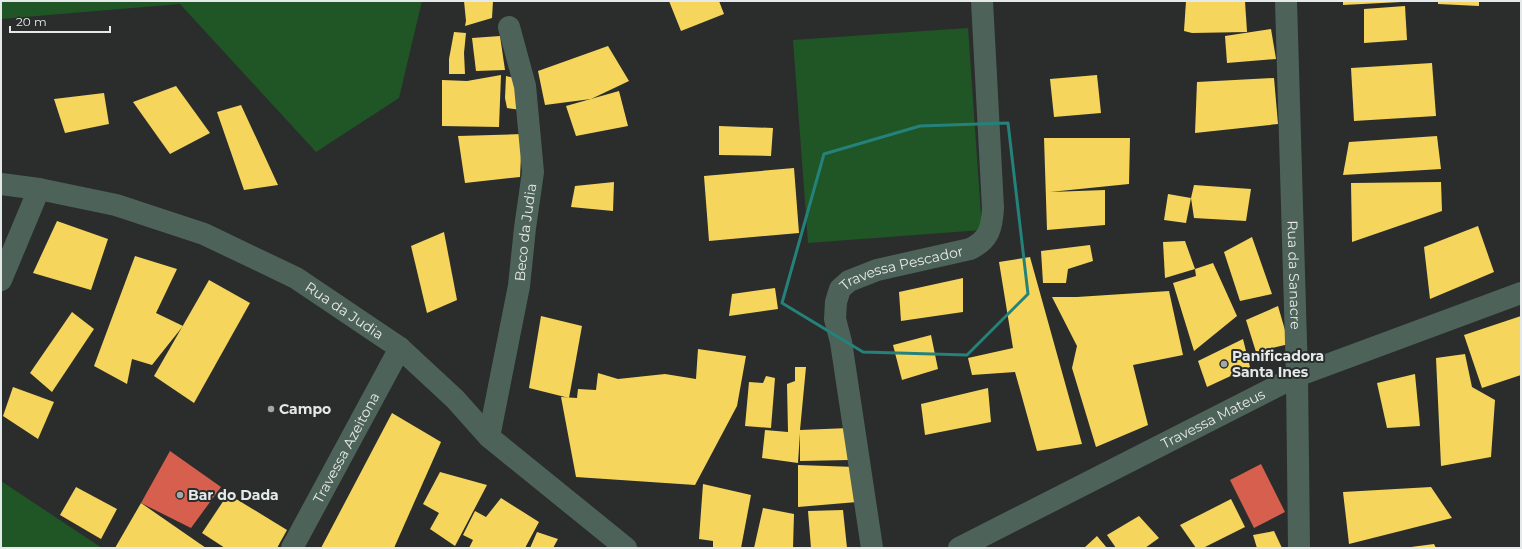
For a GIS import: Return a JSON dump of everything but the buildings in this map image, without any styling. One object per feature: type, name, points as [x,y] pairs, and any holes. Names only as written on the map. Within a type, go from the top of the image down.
[{"type":"street","name":"Travessa Pescador","points":[[872,548],[841,342],[835,319],[836,302],[840,289],[849,280],[877,270],[970,249],[980,245],[988,233],[992,220],[993,208],[982,1]]},
{"type":"street","name":"Rua da Sanacre","points":[[1286,1],[1297,376],[1299,548]]},
{"type":"street","name":"Beco da Judia","points":[[489,437],[519,286],[533,172],[525,86],[509,26]]},
{"type":"street","name":"Rua da Judia","points":[[1,184],[39,189],[116,205],[204,234],[296,278],[400,348],[455,399],[489,437],[626,548]]},
{"type":"street","points":[[1,280],[39,189]]},
{"type":"street","name":"Travessa Mateus","points":[[959,548],[1297,376],[1521,293]]},
{"type":"street","name":"Travessa Azeitona","points":[[292,548],[400,348]]},
{"type":"highlighted area","points":[[1008,123],[1028,294],[967,355],[863,352],[782,303],[824,154],[920,126]]},
{"type":"green space","points":[[1,1],[422,1],[399,98],[316,152],[180,4],[1,19]]},
{"type":"green space","points":[[968,28],[982,230],[808,243],[793,40]]},
{"type":"green space","points":[[1,481],[102,548],[1,548]]},
{"type":"place","name":"Panificadora Santa Ines","points":[[1224,364]]},
{"type":"place","name":"Campo","points":[[271,409]]},
{"type":"place","name":"Bar do Dada","points":[[180,495]]}]
